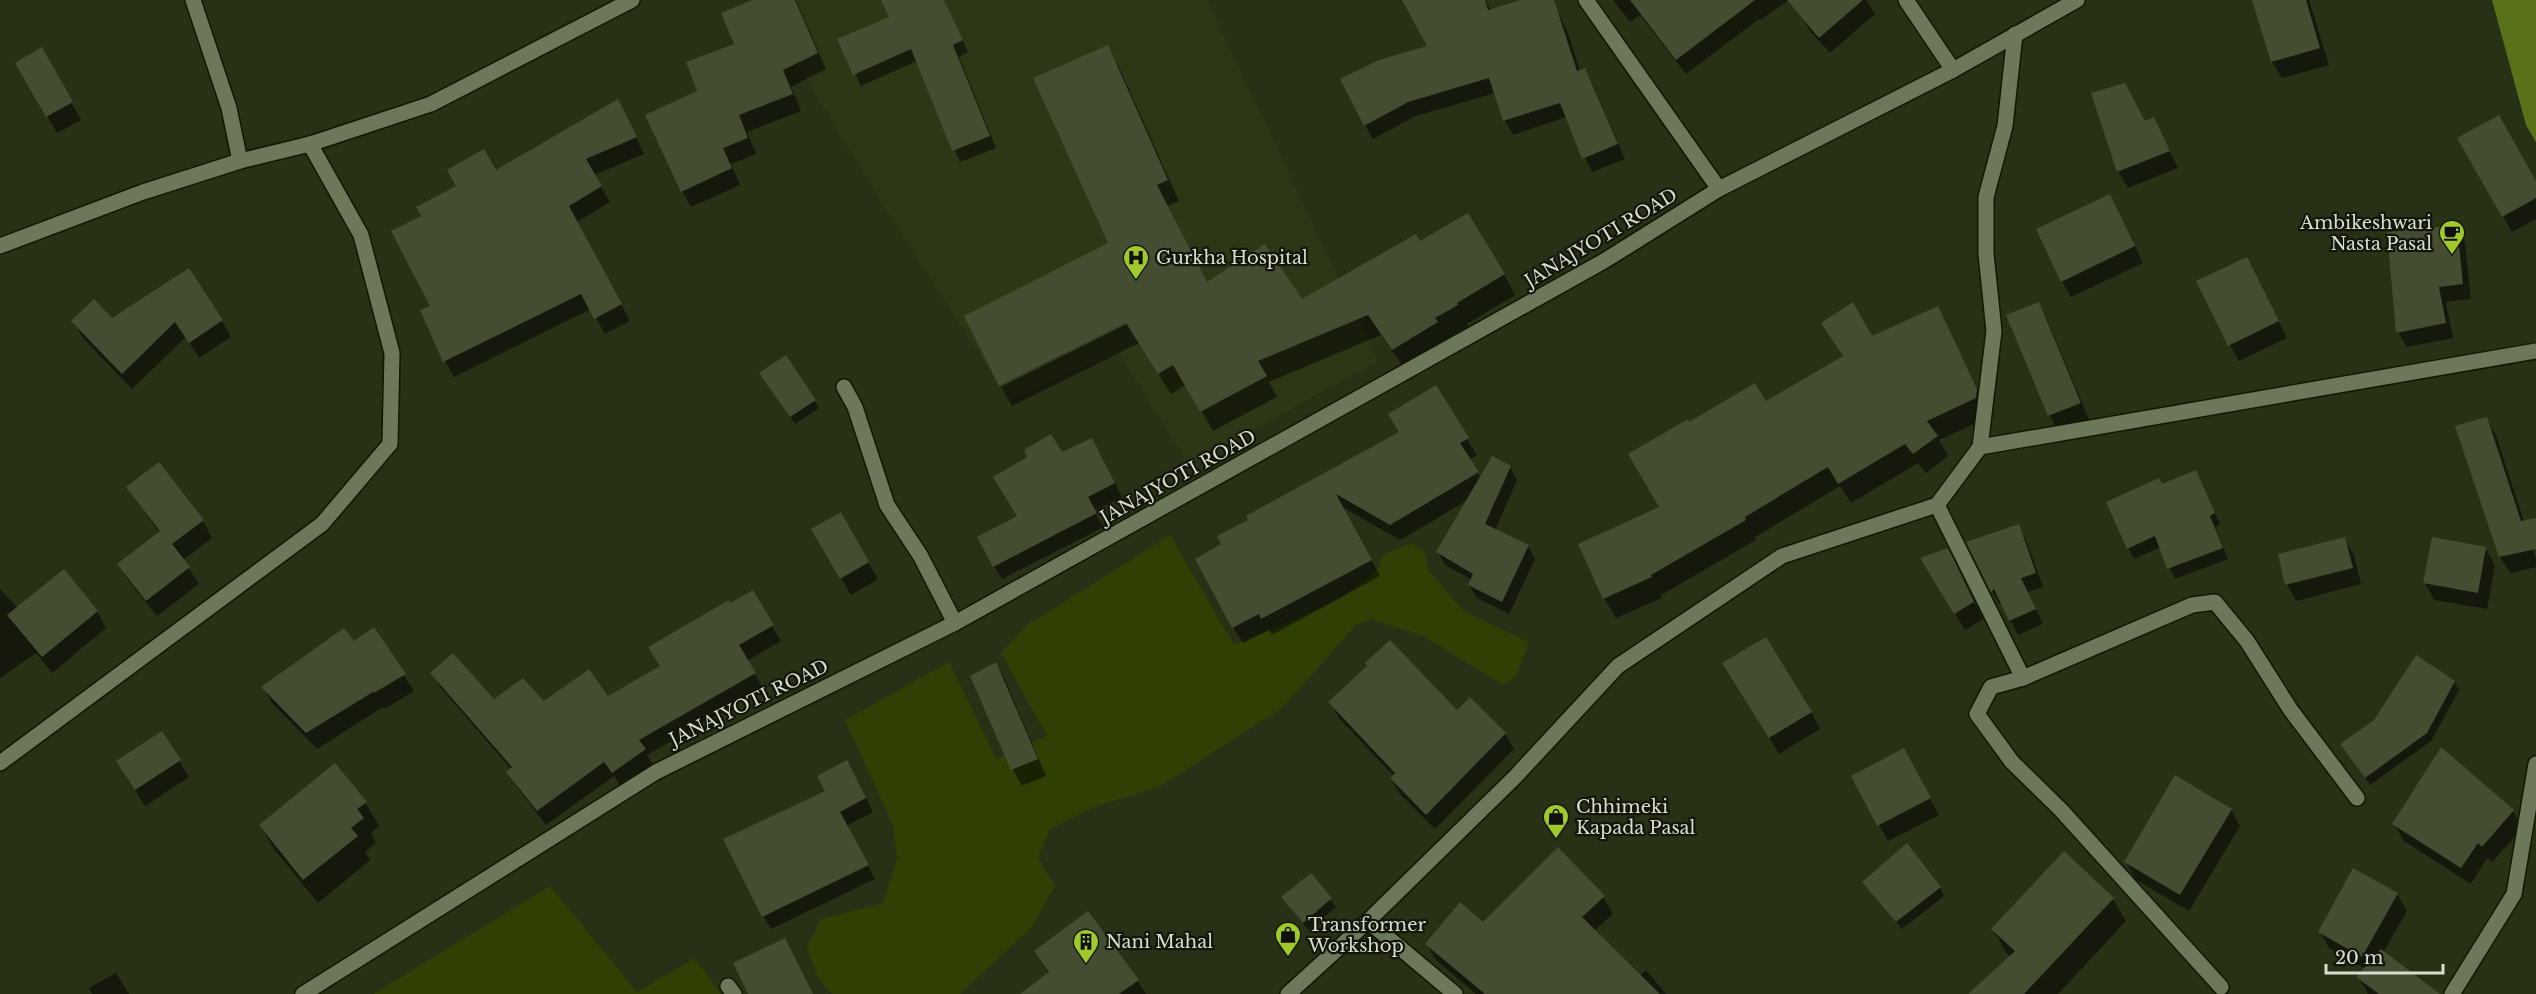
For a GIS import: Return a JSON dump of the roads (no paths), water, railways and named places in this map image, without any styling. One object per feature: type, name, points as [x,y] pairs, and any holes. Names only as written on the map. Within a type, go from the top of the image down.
[{"type":"street","points":[[194,0],[229,108],[240,161]]},
{"type":"street","points":[[0,246],[143,192],[240,161],[310,144],[431,104],[632,0]]},
{"type":"street","points":[[1586,0],[1719,189]]},
{"type":"street","points":[[1906,0],[1953,70]]},
{"type":"street","name":"JANAJYOTI ROAD","points":[[303,994],[656,772],[955,623],[1604,261],[1719,189],[1953,70],[2077,0]]},
{"type":"street","points":[[1288,994],[1368,921],[1515,777],[1618,666],[1782,556],[1937,505],[1980,447],[1994,331],[1986,254],[1986,197],[2006,126],[2015,34]]},
{"type":"street","points":[[0,763],[322,524],[390,444],[392,353],[364,245],[361,235],[310,144]]},
{"type":"street","points":[[1980,447],[2536,351]]},
{"type":"street","points":[[844,387],[855,407],[887,505],[920,555],[955,623]]},
{"type":"street","points":[[1937,505],[2023,678]]},
{"type":"street","points":[[2221,987],[2061,810],[2012,762],[1977,714],[1991,687],[2023,678],[2192,605],[2215,602],[2247,641],[2290,709],[2357,798]]},
{"type":"street","points":[[2452,994],[2514,894],[2536,764]]},
{"type":"street","points":[[1368,921],[1455,994]]},
{"type":"place","name":"Ambikeshwari Nasta Pasal","points":[[2452,256]]},
{"type":"place","name":"Gurkha Hospital","points":[[1136,281]]},
{"type":"place","name":"Chhimeki Kapada Pasal","points":[[1556,840]]},
{"type":"place","name":"Transformer Workshop","points":[[1288,958]]},
{"type":"place","name":"Nani Mahal","points":[[1086,965]]}]
